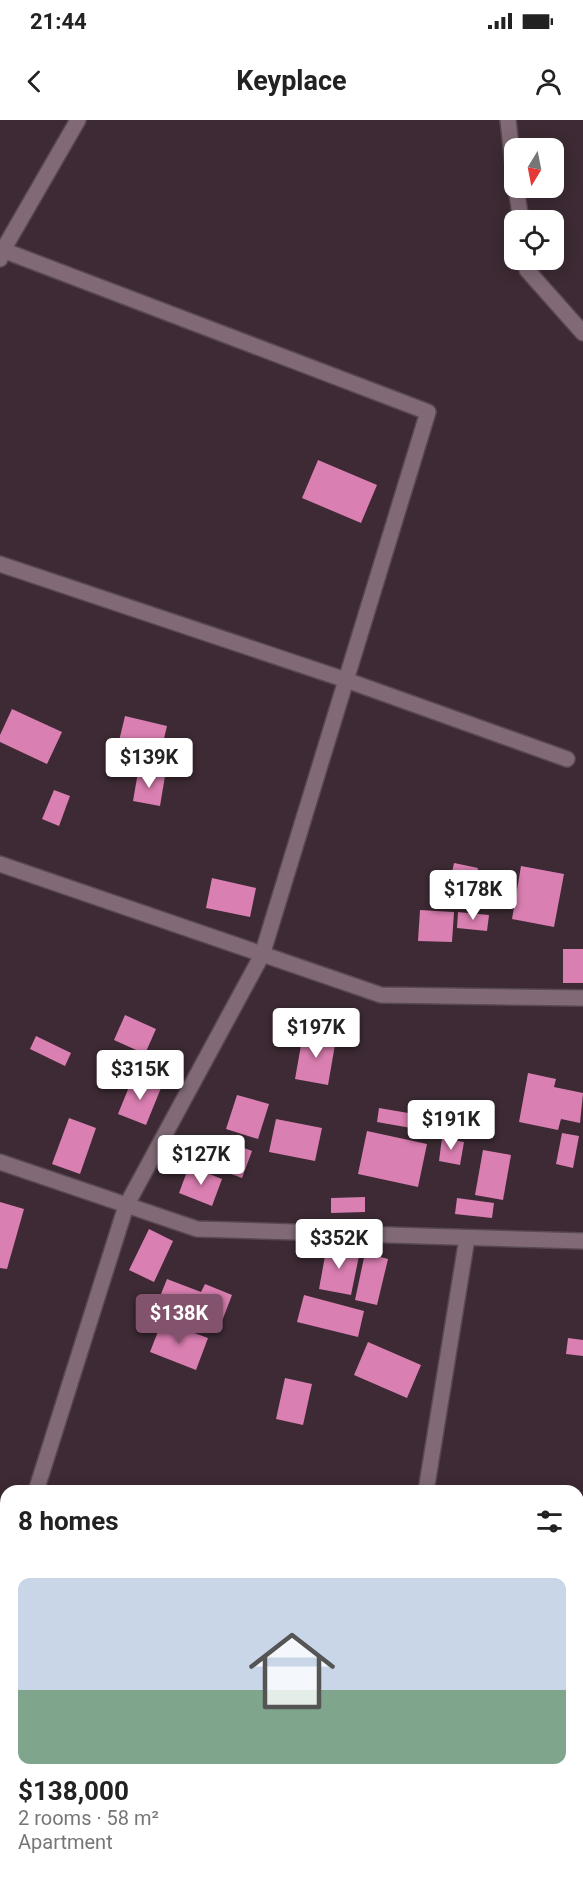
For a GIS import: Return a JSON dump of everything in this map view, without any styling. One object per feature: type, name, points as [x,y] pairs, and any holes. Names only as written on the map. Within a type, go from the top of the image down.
[{"type":"street","points":[[38,1485],[126,1206],[262,955],[428,412],[1,253],[78,120]]},
{"type":"street","points":[[508,120],[510,138]]},
{"type":"street","points":[[527,270],[583,333]]},
{"type":"street","points":[[0,564],[346,680],[567,759]]},
{"type":"street","points":[[0,864],[381,995],[583,998]]},
{"type":"street","points":[[0,1162],[197,1229],[583,1241]]},
{"type":"street","points":[[427,1485],[467,1238]]},
{"type":"building","points":[[318,460],[377,485],[361,523],[302,498]]},
{"type":"building","points":[[12,709],[62,732],[47,764],[0,742],[0,735]]},
{"type":"building","points":[[125,716],[167,726],[161,751],[119,741]]},
{"type":"building","points":[[138,772],[165,776],[160,806],[133,801]]},
{"type":"building","points":[[54,790],[70,796],[59,826],[42,819]]},
{"type":"building","points":[[454,863],[478,868],[475,882],[451,877]]},
{"type":"building","points":[[521,866],[564,874],[554,927],[512,919]]},
{"type":"building","points":[[212,878],[256,888],[250,917],[206,908]]},
{"type":"building","points":[[420,910],[454,912],[452,942],[418,941]]},
{"type":"building","points":[[458,912],[489,915],[487,931],[457,928]]},
{"type":"building","points":[[563,949],[583,949],[583,983],[563,983]]},
{"type":"building","points":[[125,1015],[156,1029],[145,1054],[114,1040]]},
{"type":"building","points":[[303,1034],[336,1039],[328,1085],[295,1079]]},
{"type":"building","points":[[36,1036],[71,1053],[65,1066],[30,1049]]},
{"type":"building","points":[[528,1073],[556,1079],[554,1087],[583,1093],[580,1123],[561,1119],[558,1130],[519,1122]]},
{"type":"building","points":[[133,1077],[161,1088],[146,1125],[118,1114]]},
{"type":"building","points":[[237,1095],[269,1104],[258,1139],[226,1129]]},
{"type":"building","points":[[379,1108],[414,1114],[411,1128],[377,1122]]},
{"type":"building","points":[[69,1118],[96,1128],[80,1174],[52,1164]]},
{"type":"building","points":[[276,1119],[322,1128],[315,1161],[269,1152]]},
{"type":"building","points":[[367,1131],[427,1144],[418,1187],[358,1174]]},
{"type":"building","points":[[562,1133],[579,1136],[573,1168],[556,1164]]},
{"type":"building","points":[[213,1136],[252,1151],[242,1178],[203,1164]]},
{"type":"building","points":[[442,1138],[464,1142],[460,1165],[439,1161]]},
{"type":"building","points":[[483,1150],[511,1155],[503,1200],[475,1195]]},
{"type":"building","points":[[189,1166],[222,1179],[212,1206],[179,1193]]},
{"type":"building","points":[[365,1197],[365,1212],[331,1213],[331,1198]]},
{"type":"building","points":[[457,1198],[494,1203],[492,1218],[455,1214]]},
{"type":"building","points":[[0,1202],[24,1209],[7,1269],[0,1268]]},
{"type":"building","points":[[149,1229],[173,1241],[154,1282],[129,1270]]},
{"type":"building","points":[[327,1245],[360,1251],[351,1295],[319,1289]]},
{"type":"building","points":[[365,1253],[388,1259],[377,1305],[355,1300]]},
{"type":"building","points":[[167,1279],[201,1292],[205,1284],[232,1295],[219,1329],[157,1304]]},
{"type":"building","points":[[304,1295],[364,1311],[358,1337],[297,1322]]},
{"type":"building","points":[[162,1321],[208,1338],[196,1370],[150,1352]]},
{"type":"building","points":[[568,1338],[583,1340],[583,1356],[566,1354]]},
{"type":"building","points":[[368,1342],[421,1365],[407,1398],[354,1375]]},
{"type":"building","points":[[285,1378],[312,1384],[303,1425],[276,1419]]}]
